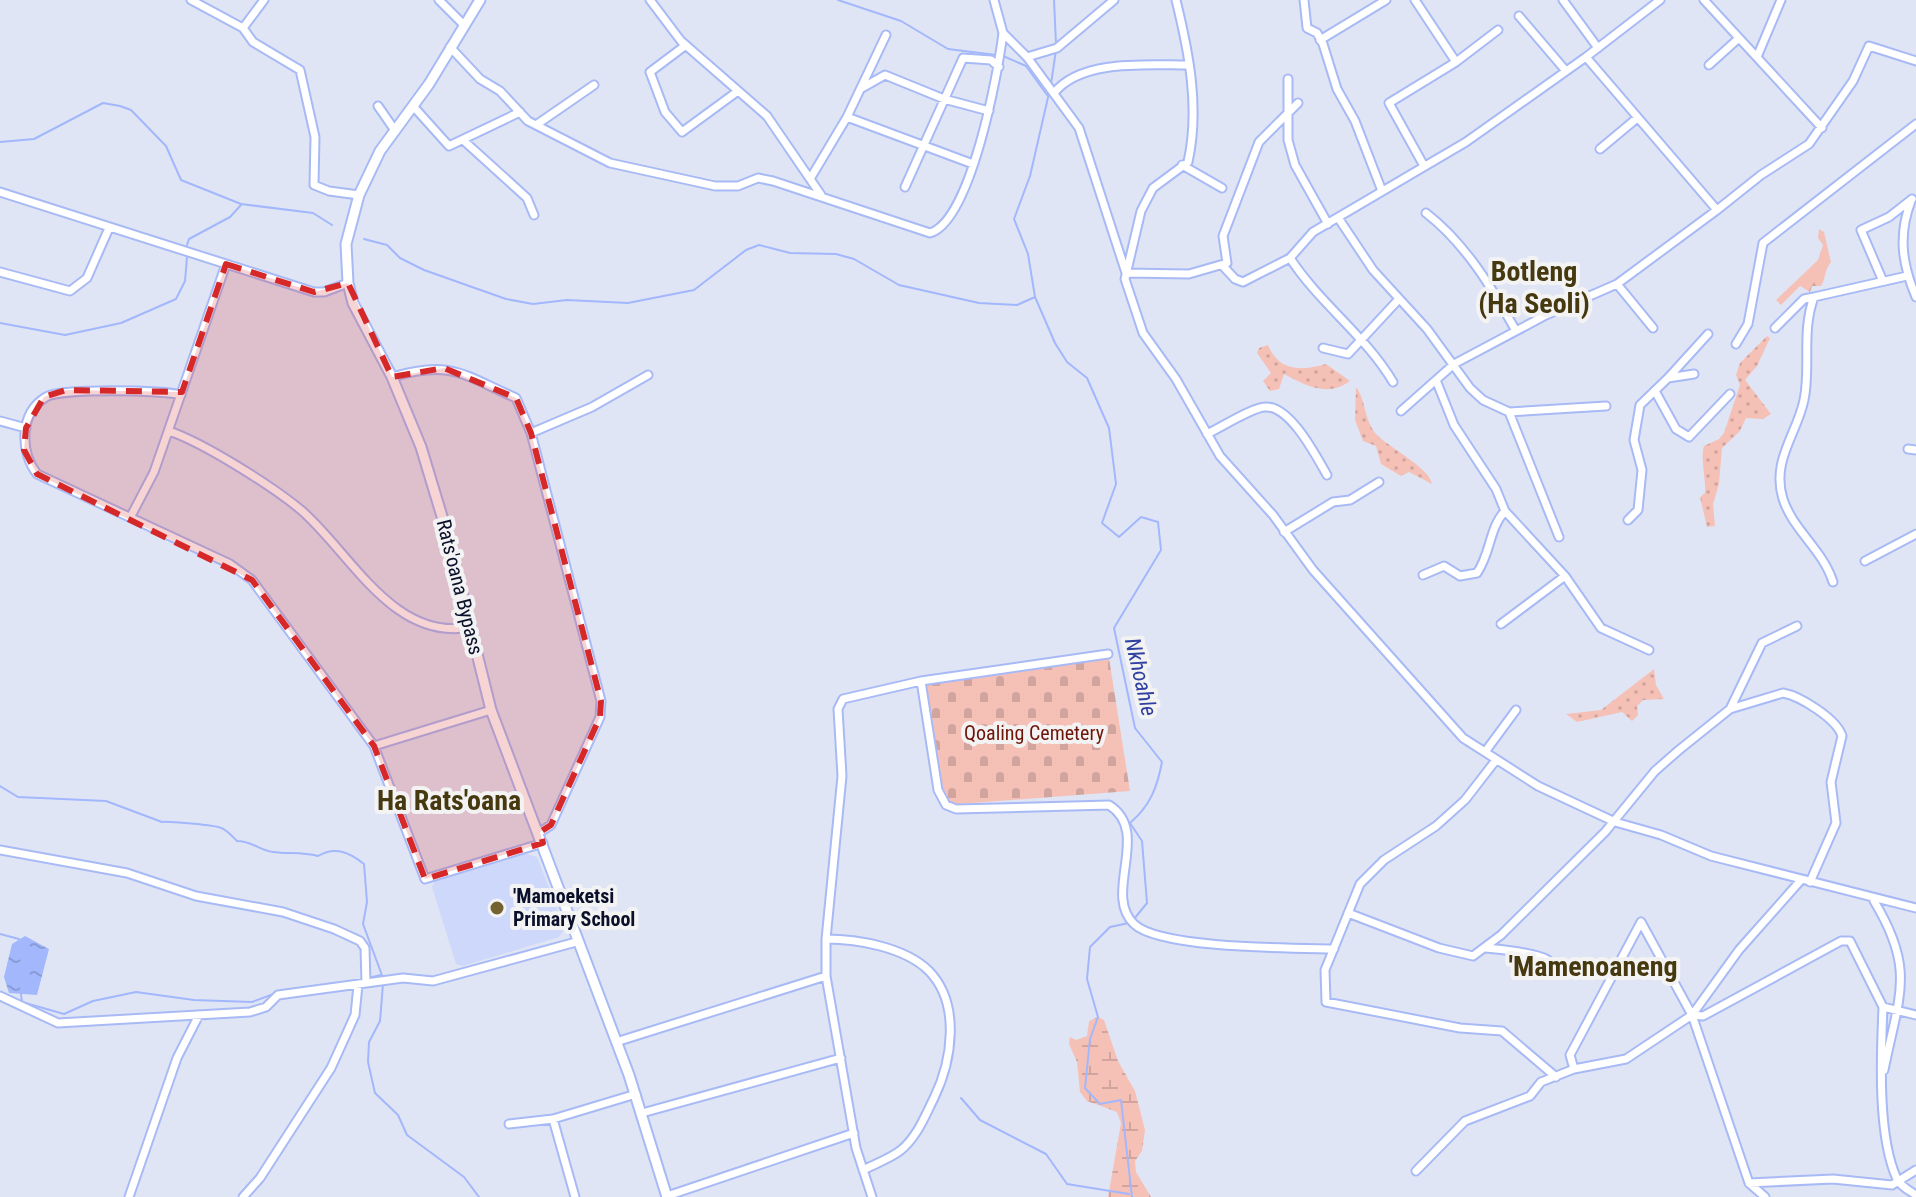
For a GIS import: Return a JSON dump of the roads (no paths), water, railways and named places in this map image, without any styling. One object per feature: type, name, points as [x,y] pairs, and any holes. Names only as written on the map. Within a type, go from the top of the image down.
[{"type":"street","points":[[191,0],[243,28],[253,42],[300,70],[315,137],[314,185],[329,191],[359,195]]},
{"type":"street","points":[[243,28],[264,0]]},
{"type":"street","points":[[439,0],[464,25]]},
{"type":"street","name":"Rats'oana Bypass","points":[[480,0],[413,106],[394,129],[359,195],[346,244],[348,283],[353,303],[392,377],[430,478],[491,710],[540,832],[576,942],[636,1094],[667,1197]]},
{"type":"street","points":[[650,0],[659,17],[686,45],[767,116],[822,196]]},
{"type":"street","points":[[450,47],[480,79],[500,91],[536,125],[610,163],[715,186],[738,186],[758,178],[930,233],[949,222],[973,164],[989,111],[1003,33],[994,0]]},
{"type":"street","points":[[1027,57],[1057,48],[1114,0]]},
{"type":"street","points":[[1176,0],[1195,110],[1194,133],[1188,162],[1153,188],[1141,211],[1125,279],[1143,333],[1176,379],[1220,456],[1361,626],[1414,680],[1463,738],[1496,760],[1538,786],[1615,822],[1661,835],[1711,856],[1873,900],[1916,908]]},
{"type":"street","points":[[1304,0],[1307,28],[1320,40],[1337,89],[1355,121],[1382,191]]},
{"type":"street","points":[[1320,40],[1386,0]]},
{"type":"street","points":[[1415,0],[1456,62]]},
{"type":"street","points":[[1563,0],[1598,48]]},
{"type":"street","points":[[1222,265],[1235,279],[1243,282],[1290,258],[1313,232],[1466,142],[1660,0]]},
{"type":"street","points":[[1704,0],[1822,128]]},
{"type":"street","points":[[1757,57],[1781,0]]},
{"type":"street","points":[[1519,16],[1566,71]]},
{"type":"street","points":[[1424,166],[1389,103],[1456,62],[1498,30]]},
{"type":"street","points":[[1003,33],[1027,57],[1079,128],[1126,273]]},
{"type":"street","points":[[810,179],[847,117],[886,35]]},
{"type":"street","points":[[1709,65],[1739,38]]},
{"type":"street","points":[[686,45],[650,72],[672,123],[682,132],[738,91]]},
{"type":"street","points":[[1401,411],[1454,364],[1617,284],[1761,175],[1809,144],[1853,81],[1869,46],[1916,61]]},
{"type":"street","points":[[1586,57],[1717,210]]},
{"type":"street","points":[[905,187],[963,58],[991,60],[999,67]]},
{"type":"street","points":[[1054,93],[1062,83],[1104,66],[1188,65]]},
{"type":"street","points":[[862,88],[885,75],[944,99],[989,111]]},
{"type":"street","points":[[1288,79],[1288,140],[1295,165],[1328,224]]},
{"type":"street","points":[[536,125],[594,85]]},
{"type":"street","points":[[1126,273],[1189,274],[1227,263],[1223,236],[1259,142],[1298,103]]},
{"type":"street","points":[[378,106],[394,129]]},
{"type":"street","points":[[413,106],[449,146],[520,112]]},
{"type":"street","points":[[847,117],[924,143],[973,164]]},
{"type":"street","points":[[1600,149],[1636,119]]},
{"type":"street","points":[[1736,344],[1748,324],[1763,243],[1916,124]]},
{"type":"street","points":[[463,140],[527,198],[534,215]]},
{"type":"street","points":[[1182,165],[1222,188]]},
{"type":"street","points":[[0,192],[314,292],[324,292],[348,283]]},
{"type":"street","points":[[1882,279],[1861,230],[1889,217],[1912,199],[1903,222],[1902,238],[1907,276],[1916,297]]},
{"type":"street","points":[[1426,213],[1486,279],[1516,331]]},
{"type":"street","points":[[1339,219],[1399,299],[1483,400],[1509,412],[1606,406]]},
{"type":"street","points":[[0,272],[70,291],[87,278],[109,228]]},
{"type":"street","points":[[1290,258],[1314,290],[1363,339],[1393,382]]},
{"type":"street","points":[[131,516],[154,472],[226,264]]},
{"type":"street","points":[[1775,328],[1804,299],[1882,279],[1907,276]]},
{"type":"street","points":[[1617,284],[1653,328]]},
{"type":"street","points":[[1814,297],[1804,349],[1805,395],[1801,416],[1781,459],[1781,495],[1787,510],[1828,564],[1833,582]]},
{"type":"street","points":[[1323,348],[1348,354],[1399,299]]},
{"type":"street","points":[[1628,520],[1638,510],[1642,470],[1634,440],[1640,405],[1708,334]]},
{"type":"street","points":[[392,377],[427,367],[444,368],[516,398],[531,433],[601,701],[600,717],[551,825],[540,832]]},
{"type":"street","points":[[1668,378],[1694,374]]},
{"type":"street","points":[[531,433],[592,407],[648,375]]},
{"type":"street","points":[[1436,380],[1454,425],[1496,489],[1505,511],[1565,576],[1601,628],[1649,650]]},
{"type":"street","points":[[181,395],[66,390],[44,397],[26,428],[24,450],[37,474],[131,516],[246,574],[374,746],[425,879],[543,843]]},
{"type":"street","points":[[1655,391],[1676,429],[1689,437],[1730,394]]},
{"type":"street","points":[[1207,434],[1263,406],[1279,409],[1299,431],[1327,475]]},
{"type":"street","points":[[1509,412],[1559,537]]},
{"type":"street","points":[[0,421],[26,428]]},
{"type":"street","points":[[169,431],[300,510],[399,611],[434,626],[470,627]]},
{"type":"street","points":[[1284,532],[1333,502],[1350,500],[1379,482]]},
{"type":"street","points":[[1423,575],[1444,566],[1460,576],[1477,573],[1492,546],[1495,521],[1505,511]]},
{"type":"street","points":[[1865,561],[1916,534]]},
{"type":"street","points":[[1501,624],[1565,576]]},
{"type":"street","points":[[1730,709],[1762,643],[1797,626]]},
{"type":"street","points":[[872,1197],[854,1133],[826,976],[826,939],[842,776],[838,709],[843,699],[921,681],[1108,654]]},
{"type":"street","points":[[921,681],[938,790],[946,805],[956,809],[1109,805],[1120,815],[1128,835],[1123,904],[1132,922],[1140,928],[1178,938],[1245,947],[1334,949]]},
{"type":"street","points":[[1348,913],[1439,948],[1473,956],[1615,822],[1655,771],[1730,709],[1754,699],[1791,694],[1840,729],[1842,736],[1831,782],[1836,823],[1806,881],[1739,950],[1692,1015],[1626,1059],[1574,1069],[1541,1082],[1530,1096],[1465,1121],[1416,1171]]},
{"type":"street","points":[[374,746],[491,710]]},
{"type":"street","points":[[1485,752],[1516,710]]},
{"type":"street","points":[[1496,760],[1465,800],[1436,826],[1384,860],[1360,884],[1325,970],[1326,1002],[1460,1028],[1502,1031],[1556,1077]]},
{"type":"street","points":[[0,850],[127,873],[196,896],[283,912],[334,929],[360,941],[365,948],[355,1015],[331,1068],[260,1178],[243,1197]]},
{"type":"street","points":[[1873,900],[1893,922],[1906,954],[1910,975],[1882,1080]]},
{"type":"street","points":[[1574,1069],[1570,1055],[1641,922],[1692,1015],[1749,1183],[1765,1197]]},
{"type":"street","points":[[826,939],[852,939],[906,956],[929,971],[942,993],[951,1026],[943,1075],[918,1130],[901,1150],[863,1170]]},
{"type":"street","points":[[1692,1015],[1703,1016],[1841,941],[1850,941],[1883,1007],[1882,1116],[1898,1181],[1916,1195]]},
{"type":"street","points":[[0,996],[58,1023],[250,1012],[266,1007],[278,995],[403,978],[433,981],[576,942]]},
{"type":"street","points":[[1483,948],[1511,954],[1535,953],[1548,960]]},
{"type":"street","points":[[616,1042],[826,976]]},
{"type":"street","points":[[1883,1007],[1916,1015]]},
{"type":"street","points":[[129,1197],[177,1058],[199,1015]]},
{"type":"street","points":[[642,1113],[841,1058]]},
{"type":"street","points":[[509,1124],[553,1119],[636,1094]]},
{"type":"street","points":[[553,1119],[575,1197]]},
{"type":"street","points":[[667,1197],[854,1133]]},
{"type":"street","points":[[1749,1183],[1833,1179],[1892,1185],[1916,1170]]},
{"type":"water","points":[[25,936],[49,949],[37,995],[9,993],[4,977],[12,944]]},
{"type":"waterway","points":[[838,0],[901,21],[948,49],[996,55]]},
{"type":"waterway","name":"Nkhoahle","points":[[1054,0],[1056,44]]},
{"type":"waterway","name":"Nkhoahle","points":[[1051,84],[1056,50]]},
{"type":"waterway","points":[[1003,56],[1026,66],[1047,95]]},
{"type":"waterway","name":"Nkhoahle","points":[[1049,93],[1030,176],[1014,219],[1028,254],[1035,297],[1055,343],[1067,362],[1087,378],[1109,428],[1116,484],[1102,523],[1119,537],[1141,517],[1158,522],[1161,550],[1114,628],[1135,728],[1162,762],[1152,796],[1130,823],[1142,841],[1147,903],[1134,919]]},
{"type":"waterway","points":[[0,142],[34,139],[103,103],[120,106],[131,110],[166,146],[181,180],[241,204],[313,213],[332,225]]},
{"type":"waterway","points":[[187,245],[189,239],[230,217],[241,205]]},
{"type":"waterway","points":[[364,239],[387,245],[400,258],[424,270],[506,299],[533,304],[567,300],[628,303],[694,290],[746,250],[759,245],[790,253],[836,254],[854,259],[899,285],[979,303],[1017,305],[1035,297]]},
{"type":"waterway","points":[[0,323],[65,335],[121,323],[176,299],[185,281],[187,257]]},
{"type":"waterway","points":[[0,786],[18,797],[106,801],[162,822],[217,827],[237,841],[273,852],[318,856],[336,851],[353,856],[364,864],[367,902],[363,924],[383,978]]},
{"type":"waterway","name":"Nkhoahle","points":[[1129,923],[1110,927],[1090,947],[1087,979],[1098,1017],[1090,1039],[1085,1088],[1100,1104],[1121,1100],[1132,1197]]},
{"type":"waterway","points":[[0,934],[19,939]]},
{"type":"waterway","points":[[368,978],[381,975]]},
{"type":"waterway","points":[[21,994],[22,1002],[64,1014],[93,1001],[136,992],[194,1000],[252,1002],[284,990],[331,984]]},
{"type":"waterway","points":[[383,984],[380,1021],[369,1042],[368,1062],[375,1093],[398,1115],[407,1135],[464,1177],[479,1197]]},
{"type":"waterway","points":[[961,1098],[980,1120],[1046,1154],[1067,1184],[1129,1194]]},
{"type":"place","name":"'Mamoeketsi Primary School","points":[[497,908]]},
{"type":"district","name":"Botleng (Ha Seoli)","points":[[1534,287]]},
{"type":"district","name":"Ha Rats'oana","points":[[449,800]]},
{"type":"district","name":"'Mamenoaneng","points":[[1593,966]]},
{"type":"park label","name":"Qoaling Cemetery","points":[[1034,733]]}]
